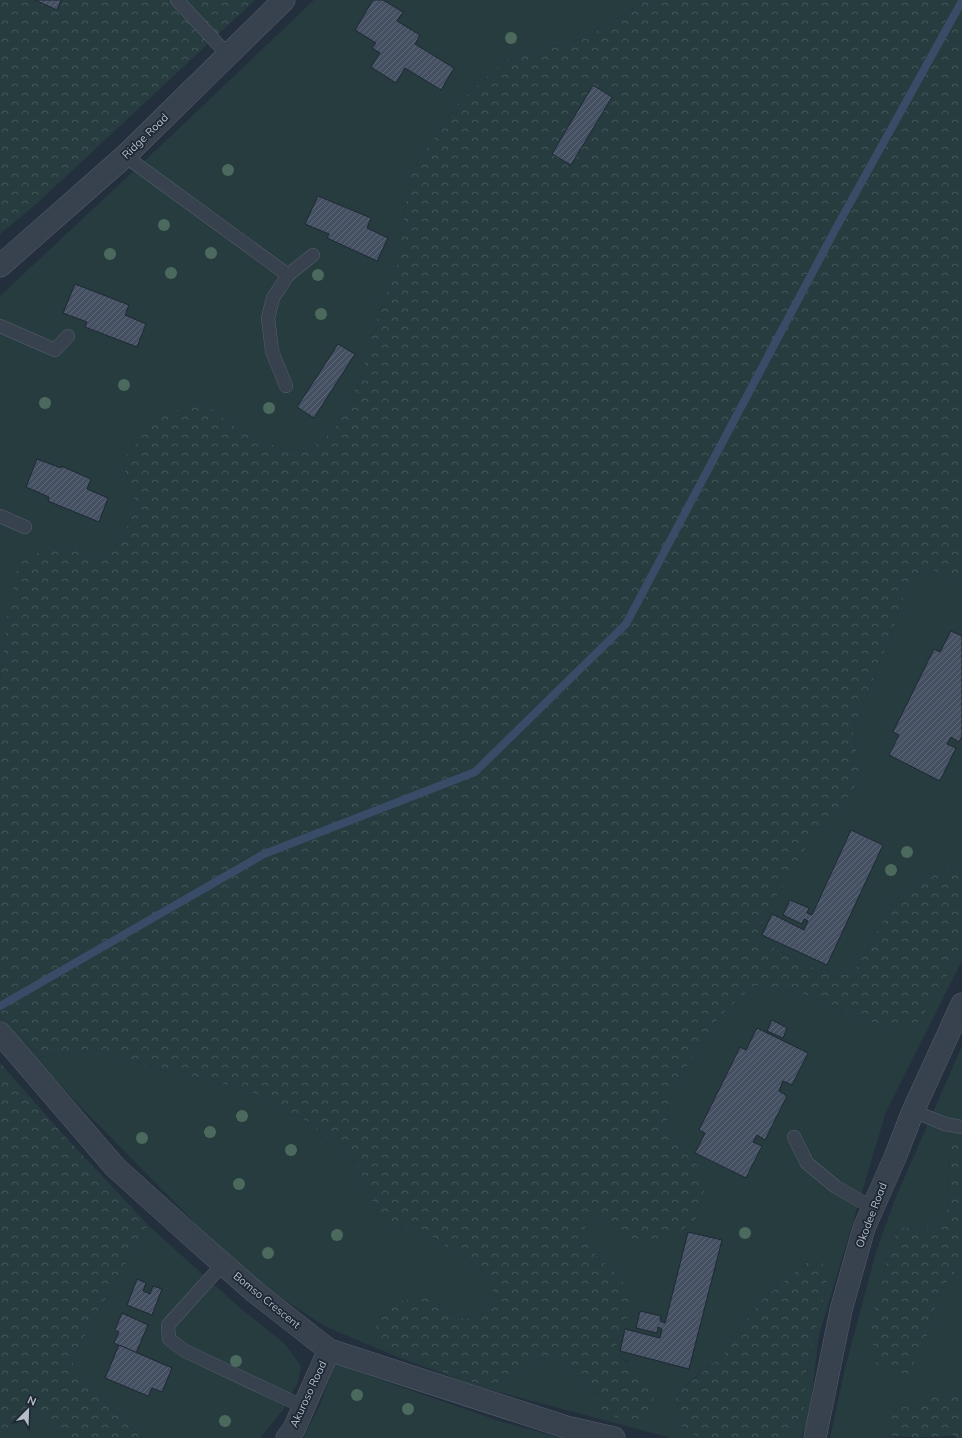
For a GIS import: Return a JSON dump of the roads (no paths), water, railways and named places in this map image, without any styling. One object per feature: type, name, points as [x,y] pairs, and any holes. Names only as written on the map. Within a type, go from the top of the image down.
[{"type":"street","name":"Ridge Road","points":[[0,266],[125,156],[284,0]]},
{"type":"street","name":"Okodee Road","points":[[815,1438],[841,1310],[864,1228],[896,1155],[913,1111],[962,1004]]},
{"type":"street","name":"Bomso Crescent","points":[[0,1032],[115,1167],[255,1292],[329,1350],[566,1427],[614,1438]]},
{"type":"street","name":"Akuroso Road","points":[[287,1438],[294,1428],[329,1350]]},
{"type":"lane","points":[[177,0],[228,55]]},
{"type":"lane","points":[[125,156],[288,275]]},
{"type":"lane","points":[[286,386],[272,351],[268,318],[273,298],[288,275],[313,255]]},
{"type":"lane","points":[[0,326],[56,350],[68,336]]},
{"type":"lane","points":[[0,516],[25,527]]},
{"type":"lane","points":[[913,1111],[945,1124],[962,1127]]},
{"type":"lane","points":[[794,1137],[808,1163],[836,1187],[873,1208]]},
{"type":"lane","points":[[223,1264],[168,1325],[169,1339],[184,1351],[304,1406]]},
{"type":"waterway","points":[[0,1006],[264,854],[475,772],[626,624],[835,230],[962,1]]}]
